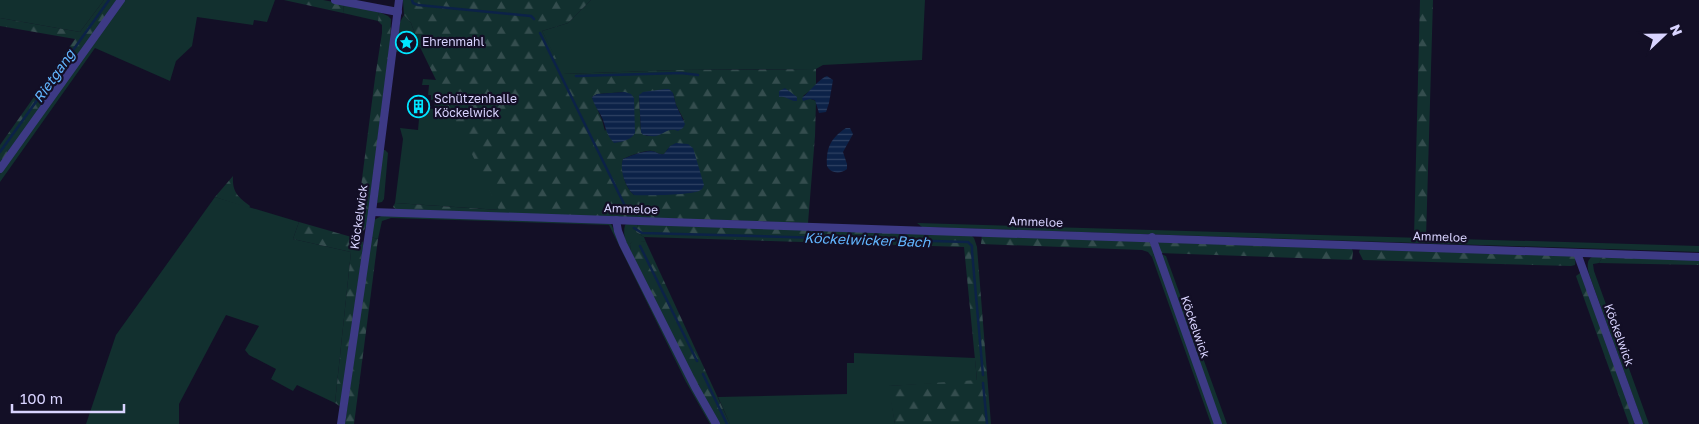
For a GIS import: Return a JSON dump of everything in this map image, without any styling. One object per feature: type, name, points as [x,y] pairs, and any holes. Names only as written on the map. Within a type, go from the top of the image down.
[{"type":"street","points":[[0,168],[121,0]]},
{"type":"street","points":[[335,0],[398,12]]},
{"type":"street","name":"Köckelwick","points":[[341,424],[400,0]]},
{"type":"street","name":"Ammeloe","points":[[372,212],[1699,257]]},
{"type":"street","points":[[616,220],[618,231],[628,253],[695,387],[716,424]]},
{"type":"street","name":"Köckelwick","points":[[1152,237],[1218,424]]},
{"type":"street","name":"Köckelwick","points":[[1577,253],[1639,424]]},
{"type":"green space","points":[[0,0],[104,0],[80,32],[0,18]]},
{"type":"green space","points":[[104,0],[119,0],[0,167],[0,145],[75,39],[0,26],[0,18],[80,32]]},
{"type":"green space","points":[[124,0],[275,0],[267,22],[254,20],[253,25],[197,17],[192,46],[176,61],[170,81],[95,48],[0,182],[0,174]]},
{"type":"green space","points":[[284,0],[323,0],[344,4],[343,13]]},
{"type":"green space","points":[[403,0],[591,0],[568,23],[542,31],[564,74],[679,70],[816,69],[816,86],[803,96],[816,101],[808,223],[397,210],[393,207],[395,203],[499,210],[420,47],[411,23],[404,15]],"holes":[[[625,92],[605,131],[592,97],[597,94]],[[673,93],[676,105],[684,120],[672,129],[647,136],[643,134],[641,132],[639,95]],[[670,146],[686,193],[634,195],[624,178],[623,159],[646,151],[664,154]]]},
{"type":"green space","points":[[591,0],[925,0],[922,60],[823,65],[816,69],[679,70],[563,74],[542,31],[568,23]]},
{"type":"green space","points":[[1420,0],[1433,0],[1426,238],[1414,238]]},
{"type":"green space","points":[[344,4],[379,12],[378,21],[343,13]]},
{"type":"green space","points":[[379,12],[391,19],[390,44],[367,224],[360,233],[355,233],[382,33],[382,25],[378,21]]},
{"type":"green space","points":[[404,15],[411,23],[420,47],[396,52],[400,22]]},
{"type":"green space","points":[[423,79],[437,80],[500,210],[395,203],[403,139],[400,128],[418,130],[420,108],[434,109],[435,101],[431,100],[431,95],[428,95],[429,85],[422,85]]},
{"type":"green space","points":[[383,150],[388,153],[384,199],[382,202],[377,203]]},
{"type":"green space","points":[[233,176],[235,190],[239,197],[250,206],[249,208],[215,197]]},
{"type":"green space","points":[[215,197],[299,222],[293,239],[351,252],[335,403],[297,385],[293,391],[271,379],[276,369],[249,355],[245,350],[259,326],[226,315],[179,404],[179,424],[86,424],[116,335]]},
{"type":"green space","points":[[385,214],[610,222],[691,383],[714,424],[710,424],[686,382],[609,225],[391,218],[382,221],[378,239],[370,237],[374,220]]},
{"type":"green space","points":[[299,222],[363,242],[341,407],[335,403],[351,252],[293,239]]},
{"type":"green space","points":[[628,223],[638,223],[636,232],[644,237],[646,242],[634,241],[630,244],[631,256],[624,233],[625,225]]},
{"type":"green space","points":[[638,223],[969,233],[974,238],[977,247],[991,424],[895,424],[888,386],[977,380],[964,247],[644,237],[636,232]]},
{"type":"green space","points":[[917,223],[1699,246],[1699,252],[922,227]]},
{"type":"green space","points":[[982,233],[1147,240],[1151,243],[1155,252],[1152,257],[1148,252],[1142,250],[981,244]]},
{"type":"green space","points":[[370,237],[378,239],[354,424],[345,424]]},
{"type":"green space","points":[[634,240],[646,242],[730,424],[719,424],[697,387],[631,256],[630,244]]},
{"type":"green space","points":[[1161,240],[1351,246],[1353,252],[1352,260],[1159,253],[1158,243]]},
{"type":"green space","points":[[1361,246],[1576,255],[1575,265],[1571,266],[1363,260],[1359,252]]},
{"type":"green space","points":[[1155,252],[1217,424],[1211,424],[1152,257]]},
{"type":"green space","points":[[1159,253],[1166,256],[1227,424],[1221,424]]},
{"type":"green space","points":[[1605,253],[1599,263],[1593,264],[1594,271],[1649,424],[1643,424],[1589,274],[1588,261],[1596,255]]},
{"type":"green space","points":[[1605,253],[1699,256],[1699,265],[1599,263]]},
{"type":"green space","points":[[1583,271],[1638,420],[1633,424],[1629,424],[1576,276]]},
{"type":"green space","points":[[854,353],[975,358],[977,381],[889,386],[895,424],[730,424],[718,397],[847,394],[847,363],[854,363]]},
{"type":"water","points":[[827,76],[833,80],[829,103],[826,112],[819,113],[815,100],[803,101],[802,98]]},
{"type":"water","points":[[785,88],[797,97],[797,101],[779,97],[779,91]]},
{"type":"water","points":[[669,89],[673,93],[676,105],[685,124],[678,131],[669,130],[654,136],[643,135],[641,132],[639,95],[643,92]]},
{"type":"water","points":[[625,92],[631,94],[634,98],[635,133],[629,139],[614,143],[608,135],[592,97],[597,94]]},
{"type":"water","points":[[846,128],[850,128],[853,134],[843,152],[847,169],[834,172],[827,166],[827,153],[833,139]]},
{"type":"water","points":[[676,143],[688,144],[693,148],[704,185],[702,189],[687,193],[634,195],[628,188],[624,178],[623,159],[637,153],[649,151],[664,154],[670,146]]},
{"type":"waterway","name":"Rietgang","points":[[0,152],[109,0]]},
{"type":"waterway","name":"Köckelwicker Bach","points":[[412,0],[413,3],[418,5],[531,16],[534,19]]},
{"type":"waterway","name":"Köckelwicker Bach","points":[[540,33],[627,210]]},
{"type":"waterway","points":[[576,76],[681,73],[698,75]]},
{"type":"waterway","name":"Köckelwicker Bach","points":[[634,228],[642,233],[968,242],[972,246],[983,375]]},
{"type":"waterway","points":[[640,246],[697,361]]},
{"type":"waterway","points":[[703,374],[727,424]]},
{"type":"waterway","name":"Köckelwicker Bach","points":[[983,383],[987,424]]},
{"type":"place","name":"Ehrenmahl","points":[[406,42]]},
{"type":"place","name":"Schützenhalle Köckelwick","points":[[418,106]]}]
